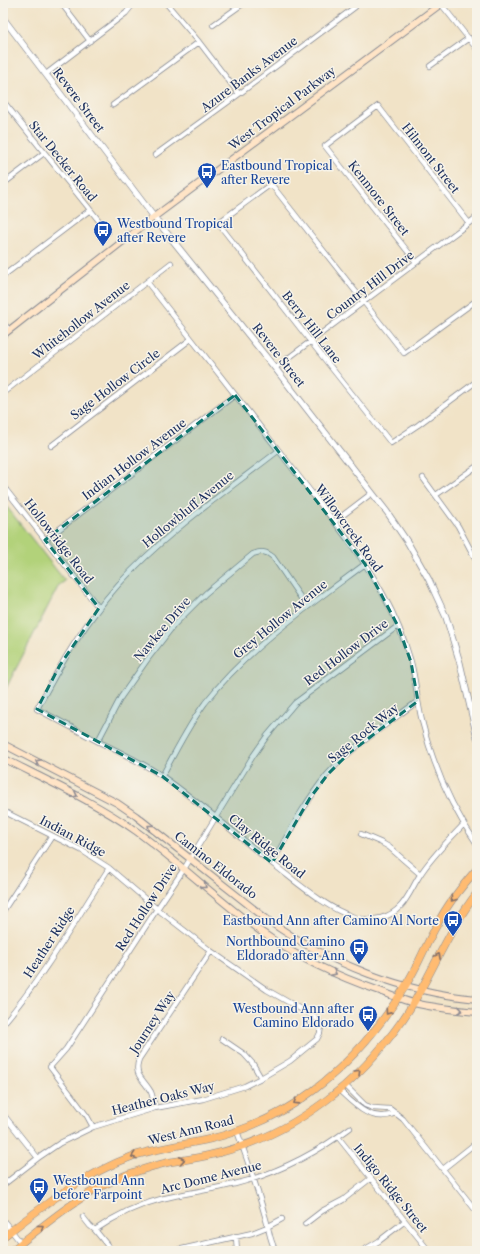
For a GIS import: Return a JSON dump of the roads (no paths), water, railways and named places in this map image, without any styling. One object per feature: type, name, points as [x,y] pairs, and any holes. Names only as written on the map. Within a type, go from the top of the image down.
[{"type":"main road","name":"West Tropical Parkway","points":[[3,335],[154,216],[441,3]]},
{"type":"main road","name":"Camino Eldorado","points":[[3,744],[117,803],[136,816],[269,921],[301,942],[345,964],[380,978],[420,990],[477,1000]]},
{"type":"main road","name":"Camino Eldorado","points":[[3,758],[104,810],[137,832],[247,920],[284,947],[306,960],[351,981],[414,1003],[477,1012]]},
{"type":"main road","name":"West Ann Road","points":[[3,1237],[66,1189],[110,1165],[150,1151],[211,1139],[237,1131],[282,1111],[304,1097],[354,1054],[382,1021],[405,986],[446,908],[477,869]]},
{"type":"main road","points":[[10,1251],[80,1199],[119,1178],[158,1165],[211,1155],[242,1146],[273,1134],[312,1111],[342,1088],[382,1046],[414,1003],[450,932],[477,893]]},
{"type":"street","points":[[61,3],[90,41]]},
{"type":"street","points":[[46,74],[126,13],[134,3]]},
{"type":"street","points":[[166,3],[199,42],[239,94]]},
{"type":"street","points":[[213,25],[244,3]]},
{"type":"street","points":[[441,3],[477,49]]},
{"type":"street","name":"Azure Banks Avenue","points":[[155,155],[239,94],[353,5]]},
{"type":"street","name":"Revere Street","points":[[3,18],[154,216],[372,493],[408,543],[446,617],[460,663],[477,737]]},
{"type":"street","points":[[430,66],[469,38]]},
{"type":"street","points":[[113,104],[199,42]]},
{"type":"street","name":"Star Decker Road","points":[[3,101],[108,232]]},
{"type":"street","name":"Kenmore Street","points":[[378,106],[325,146],[416,262]]},
{"type":"street","name":"Hilmont Street","points":[[378,106],[469,223]]},
{"type":"street","points":[[3,184],[44,153]]},
{"type":"street","name":"Berry Hill Lane","points":[[364,302],[272,184],[218,223],[390,442],[418,425],[477,381]]},
{"type":"street","points":[[3,276],[90,210]]},
{"type":"street","name":"Country Hill Drive","points":[[275,368],[477,217]]},
{"type":"street","name":"Whitehollow Avenue","points":[[3,393],[171,263]]},
{"type":"street","name":"Willowcreek Road","points":[[147,282],[334,522],[365,564],[384,596],[398,626],[411,662],[418,701],[430,750],[440,778],[464,824],[477,844]]},
{"type":"street","points":[[364,302],[404,352],[477,300]]},
{"type":"street","points":[[3,322],[9,330]]},
{"type":"street","name":"Sage Hollow Circle","points":[[51,446],[191,339]]},
{"type":"street","name":"Indian Hollow Avenue","points":[[45,540],[235,395]]},
{"type":"street","name":"Hollowbluff Avenue","points":[[37,709],[60,665],[74,643],[99,608],[118,585],[142,560],[168,537],[278,451]]},
{"type":"street","points":[[436,495],[477,466]]},
{"type":"street","points":[[423,478],[458,526],[477,562]]},
{"type":"street","name":"Hollowridge Road","points":[[3,486],[99,608]]},
{"type":"street","points":[[334,522],[372,493]]},
{"type":"street","name":"Nawkee Drive","points":[[98,742],[121,697],[146,660],[174,625],[206,593],[253,554],[258,552],[269,553],[308,607]]},
{"type":"street","name":"Grey Hollow Avenue","points":[[162,776],[185,734],[205,704],[232,671],[259,645],[365,564]]},
{"type":"street","name":"Red Hollow Drive","points":[[94,1127],[50,1067],[66,1049],[184,869],[253,756],[268,736],[295,703],[398,626]]},
{"type":"street","name":"Sage Rock Way","points":[[272,864],[310,798],[328,774],[349,753],[418,701]]},
{"type":"street","name":"Clay Ridge Road","points":[[37,709],[98,742],[145,765],[162,776],[310,893],[333,907],[356,918],[365,920],[381,918],[397,910],[407,899],[420,874],[443,846],[464,824]]},
{"type":"street","name":"Indian Ridge","points":[[3,811],[81,850],[109,868],[157,909],[211,951],[267,990],[313,1016],[318,1020],[321,1026]]},
{"type":"street","points":[[361,834],[389,847],[420,874]]},
{"type":"street","points":[[3,911],[52,836]]},
{"type":"street","name":"Heather Ridge","points":[[3,1024],[48,963],[109,868]]},
{"type":"street","name":"Journey Way","points":[[155,1108],[151,1093],[138,1073],[136,1066],[139,1059],[211,951]]},
{"type":"street","name":"Heather Oaks Way","points":[[3,1185],[60,1143],[94,1127],[155,1108],[203,1100],[245,1086],[261,1078],[290,1060],[317,1039],[321,1026]]},
{"type":"street","points":[[222,1039],[244,1054],[253,1064],[261,1078]]},
{"type":"street","points":[[342,1088],[353,1104],[365,1113],[379,1116],[390,1116],[396,1113]]},
{"type":"street","points":[[342,1088],[365,1104],[373,1108],[390,1109],[403,1119],[477,1212]]},
{"type":"street","points":[[3,1114],[38,1158]]},
{"type":"street","name":"Arc Dome Avenue","points":[[95,1230],[118,1216],[148,1203],[218,1188],[279,1170],[309,1155],[350,1128]]},
{"type":"street","points":[[237,1131],[254,1178],[266,1219],[269,1237],[276,1251]]},
{"type":"street","name":"Indigo Ridge Street","points":[[338,1137],[429,1251]]},
{"type":"street","points":[[443,1168],[477,1142]]},
{"type":"street","points":[[305,1224],[322,1211],[343,1200],[371,1178]]},
{"type":"street","points":[[83,1217],[112,1251]]},
{"type":"street","points":[[173,1251],[252,1232],[267,1227],[282,1219]]},
{"type":"street","points":[[3,1220],[21,1243]]},
{"type":"street","points":[[362,1251],[379,1241],[405,1221]]},
{"type":"street","points":[[236,1236],[237,1251]]},
{"type":"place","name":"Eastbound Tropical after Revere","points":[[207,189]]},
{"type":"place","name":"Westbound Tropical after Revere","points":[[103,247]]},
{"type":"place","name":"Eastbound Ann after Camino Al Norte","points":[[453,937]]},
{"type":"place","name":"Northbound Camino Eldorado after Ann","points":[[359,965]]},
{"type":"place","name":"Westbound Ann after Camino Eldorado","points":[[368,1032]]},
{"type":"place","name":"Westbound Ann before Farpoint","points":[[39,1204]]}]
